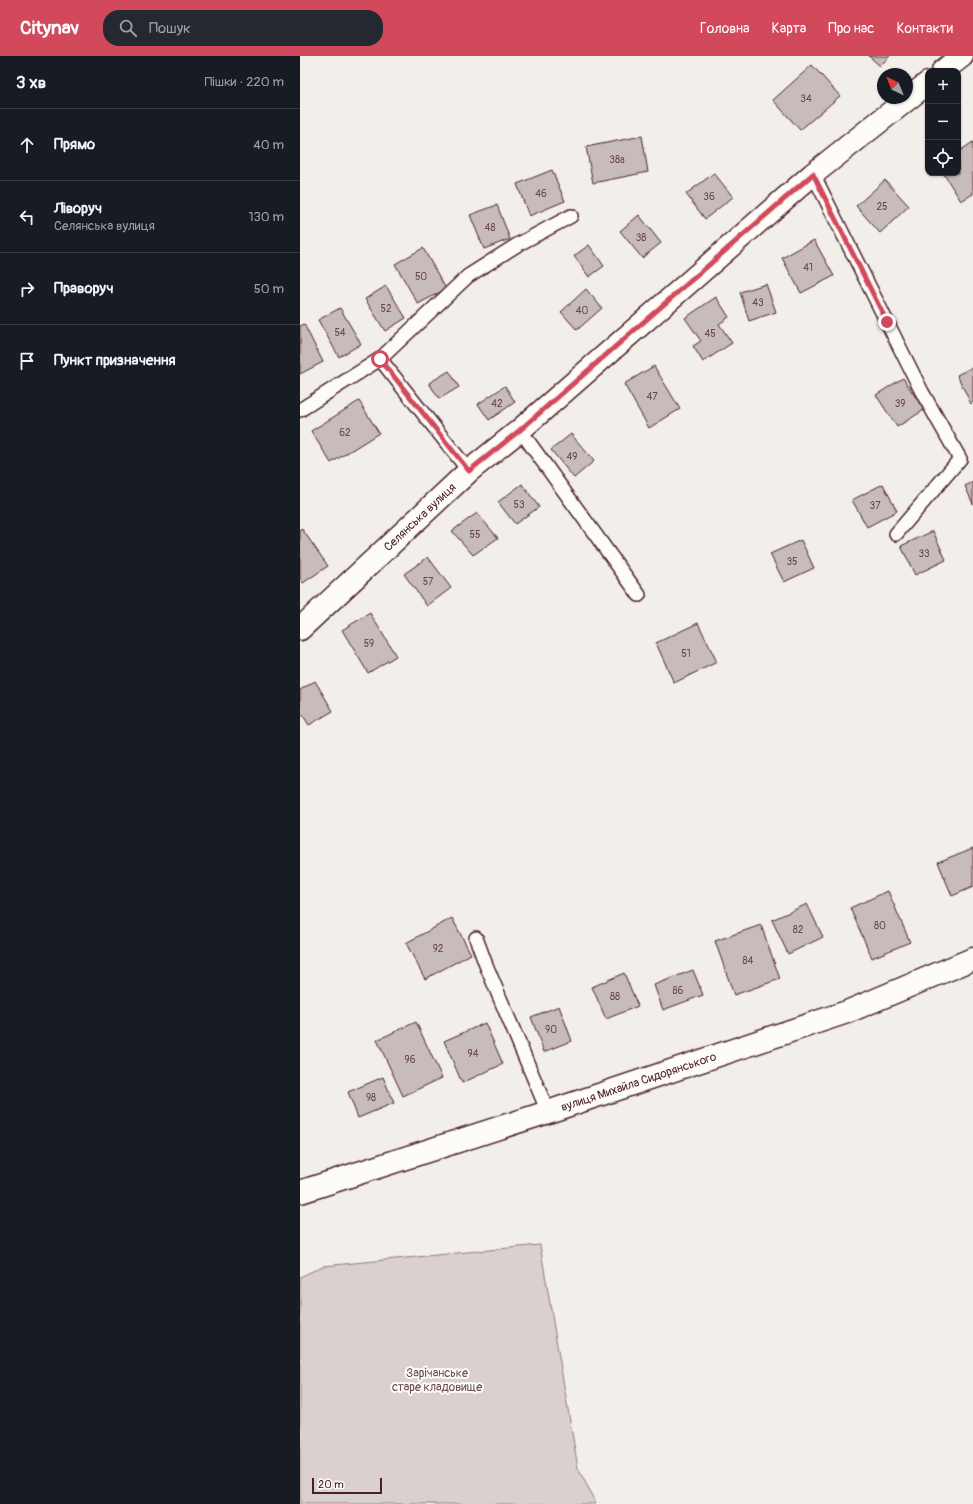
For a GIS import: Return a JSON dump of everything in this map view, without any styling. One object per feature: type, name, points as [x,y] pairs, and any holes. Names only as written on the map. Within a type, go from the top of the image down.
[{"type":"main road","points":[[947,68],[962,56]]},
{"type":"main road","name":"Селянська вулиця","points":[[300,629],[469,471],[520,430],[813,174],[925,84]]},
{"type":"main road","name":"вулиця Михайла Сидорянського","points":[[300,1192],[548,1112],[847,1012],[973,959]]},
{"type":"lane","points":[[813,174],[922,392],[960,459],[896,534]]},
{"type":"lane","points":[[300,410],[380,359],[468,276],[517,245],[571,216]]},
{"type":"lane","points":[[380,359],[469,471]]},
{"type":"lane","points":[[520,430],[639,595]]},
{"type":"lane","points":[[476,938],[548,1112]]},
{"type":"green space","name":"Зарічанське старе кладовище","points":[[540,1245],[578,1468],[596,1504],[300,1504],[300,1277],[323,1266]]},
{"type":"building","points":[[869,56],[890,56],[880,66]]},
{"type":"building","points":[[812,65],[840,96],[800,130],[773,100]]},
{"type":"building","points":[[642,136],[648,172],[593,183],[586,147]]},
{"type":"building","points":[[973,142],[973,194],[961,201],[945,176],[961,176],[961,150]]},
{"type":"building","points":[[552,170],[565,201],[529,216],[517,184]]},
{"type":"building","points":[[714,173],[733,197],[705,219],[686,194]]},
{"type":"building","points":[[885,180],[909,206],[880,233],[856,206]]},
{"type":"building","points":[[497,205],[510,239],[484,249],[470,215]]},
{"type":"building","points":[[639,215],[661,243],[642,258],[620,231]]},
{"type":"building","points":[[814,240],[834,276],[801,293],[782,258]]},
{"type":"building","points":[[589,245],[604,266],[589,277],[574,256]]},
{"type":"building","points":[[423,248],[446,289],[418,304],[395,264]]},
{"type":"building","points":[[766,284],[776,312],[749,321],[740,292]]},
{"type":"building","points":[[386,286],[406,318],[385,331],[365,299]]},
{"type":"building","points":[[586,289],[602,308],[577,330],[561,312]]},
{"type":"building","points":[[716,297],[729,317],[719,324],[732,343],[703,362],[693,346],[701,341],[685,318]]},
{"type":"building","points":[[340,308],[361,344],[339,357],[318,320]]},
{"type":"building","points":[[304,324],[323,362],[300,374],[300,326]]},
{"type":"building","points":[[654,366],[680,409],[649,428],[624,384]]},
{"type":"building","points":[[973,367],[973,402],[971,404],[957,375]]},
{"type":"building","points":[[449,371],[459,387],[439,399],[429,383]]},
{"type":"building","points":[[903,378],[924,410],[897,427],[876,395]]},
{"type":"building","points":[[505,386],[515,402],[489,420],[478,404]]},
{"type":"building","points":[[359,401],[379,433],[331,463],[311,431]]},
{"type":"building","points":[[571,434],[594,461],[574,478],[551,450]]},
{"type":"building","points":[[973,482],[973,504],[965,486]]},
{"type":"building","points":[[522,484],[539,507],[515,524],[498,502]]},
{"type":"building","points":[[883,484],[897,511],[867,527],[852,500]]},
{"type":"building","points":[[477,513],[498,538],[473,555],[452,531]]},
{"type":"building","points":[[302,529],[328,566],[303,583],[300,579],[300,530]]},
{"type":"building","points":[[933,531],[946,560],[915,575],[901,546]]},
{"type":"building","points":[[801,540],[814,568],[784,582],[770,554]]},
{"type":"building","points":[[428,557],[451,588],[427,606],[404,574]]},
{"type":"building","points":[[370,613],[396,656],[368,673],[342,630]]},
{"type":"building","points":[[698,623],[717,662],[674,683],[656,643]]},
{"type":"building","points":[[315,681],[333,711],[309,725],[300,711],[300,690]]},
{"type":"building","points":[[973,848],[973,887],[952,896],[938,862]]},
{"type":"building","points":[[888,891],[910,942],[872,958],[850,908]]},
{"type":"building","points":[[807,904],[823,937],[788,954],[772,920]]},
{"type":"building","points":[[452,918],[471,954],[425,979],[406,943]]},
{"type":"building","points":[[761,925],[780,979],[734,995],[715,941]]},
{"type":"building","points":[[693,970],[703,995],[663,1010],[654,985]]},
{"type":"building","points":[[624,973],[638,1006],[606,1019],[592,987]]},
{"type":"building","points":[[559,1006],[572,1041],[544,1052],[531,1017]]},
{"type":"building","points":[[416,1022],[442,1078],[403,1096],[377,1040]]},
{"type":"building","points":[[485,1023],[503,1064],[462,1083],[444,1041]]},
{"type":"building","points":[[383,1077],[394,1103],[358,1118],[348,1092]]},
{"type":"route","points":[[380,359],[469,471],[520,430],[813,174],[887,322]]}]
